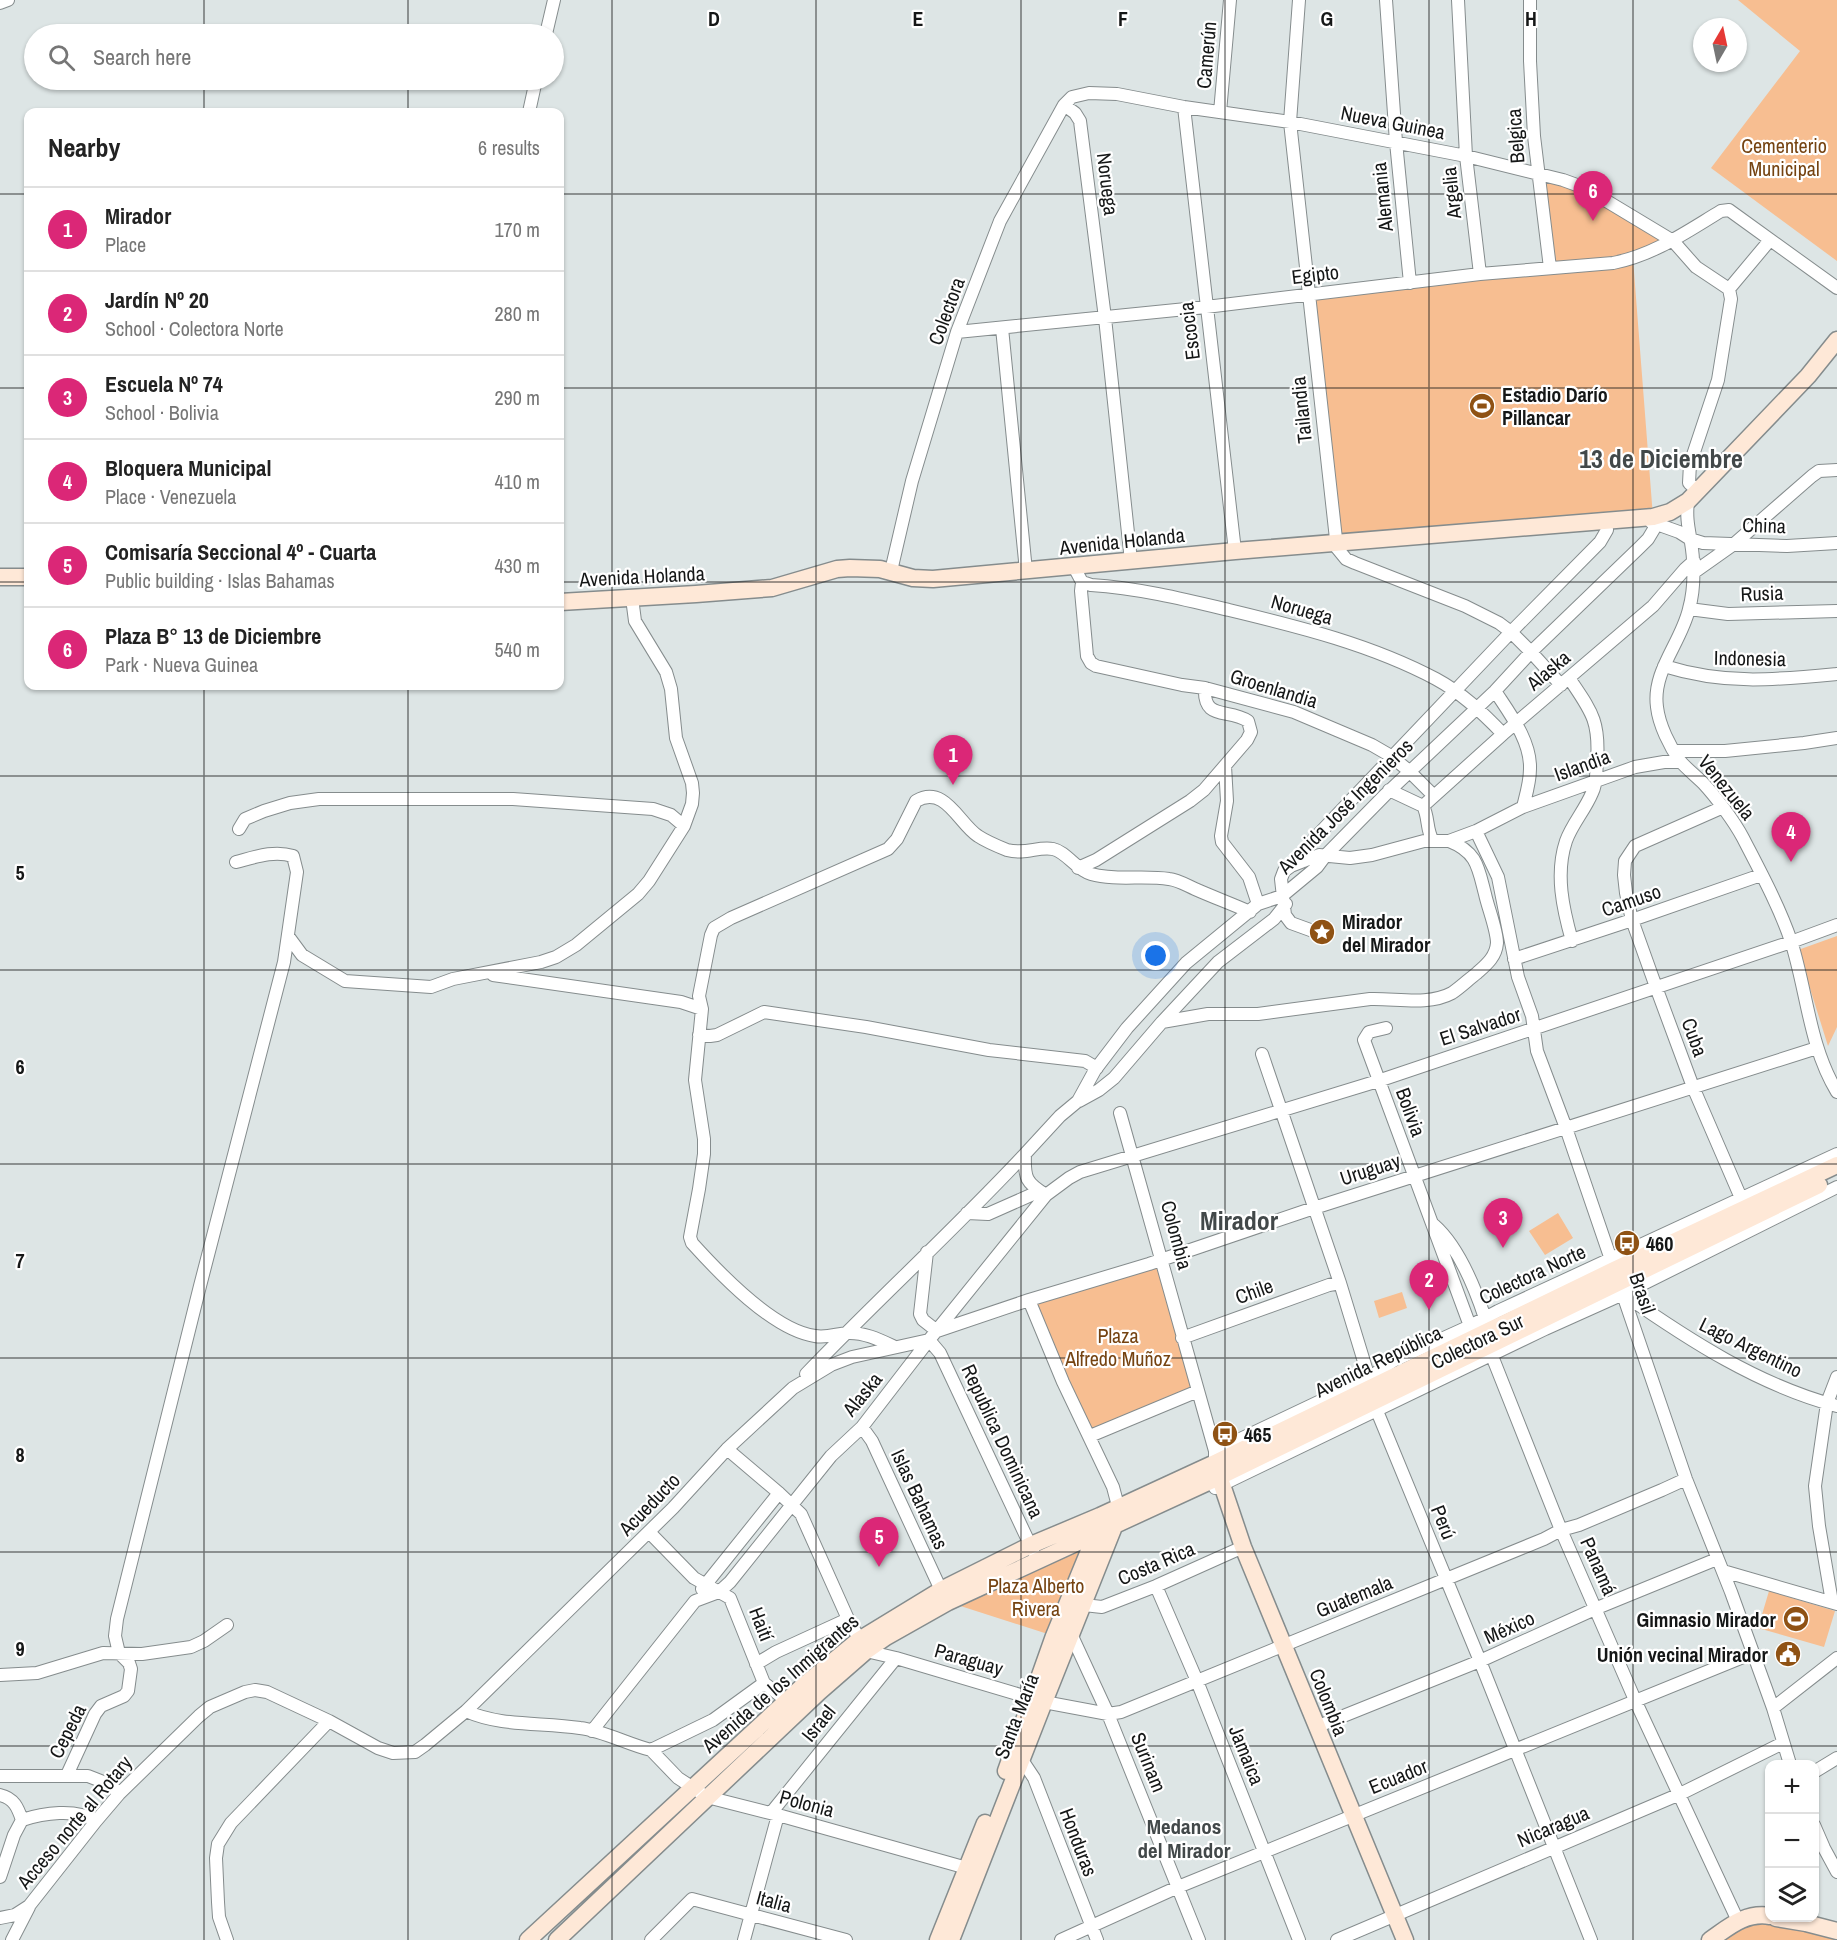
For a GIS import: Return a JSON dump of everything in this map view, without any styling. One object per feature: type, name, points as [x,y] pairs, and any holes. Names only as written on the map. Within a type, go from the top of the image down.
[{"type":"street","points":[[0,3],[8,0]]},
{"type":"street","points":[[548,24],[554,0]]},
{"type":"street","name":"Camerún","points":[[1220,112],[1230,0]]},
{"type":"street","name":"Tailandia","points":[[1299,0],[1290,122],[1335,543]]},
{"type":"street","name":"Alemania","points":[[1386,0],[1396,142],[1410,283]]},
{"type":"street","name":"Argelia","points":[[1458,0],[1466,156],[1480,274]]},
{"type":"street","name":"Belgica","points":[[1530,0],[1533,136],[1550,268]]},
{"type":"street","points":[[530,108],[534,90]]},
{"type":"street","name":"Nueva Guinea","points":[[1064,105],[1072,97],[1089,93],[1117,94],[1184,107],[1290,122],[1466,156],[1537,173],[1585,188],[1672,241],[1696,267],[1729,289]]},
{"type":"street","name":"Noruega","points":[[1064,105],[1075,113],[1080,121],[1105,318],[1131,561]]},
{"type":"street","name":"Colectora","points":[[891,571],[912,481],[957,332],[1000,221],[1064,105]]},
{"type":"street","name":"Escocia","points":[[1184,107],[1235,551]]},
{"type":"street","name":"Egipto","points":[[957,332],[1206,307],[1480,274],[1613,263],[1633,259],[1672,241],[1721,211],[1729,210],[1770,240]]},
{"type":"street","points":[[1729,289],[1770,240],[1837,288]]},
{"type":"street","name":"Venezuela","points":[[1729,289],[1731,299],[1718,380],[1690,464],[1688,477],[1693,496],[1686,517],[1693,567],[1689,609],[1664,666],[1656,692],[1657,708],[1660,723],[1674,751],[1736,826],[1761,875],[1791,942],[1817,1048],[1837,1092]]},
{"type":"street","points":[[1002,328],[1026,572]]},
{"type":"street","points":[[1693,496],[1808,376],[1837,340]]},
{"type":"street","name":"Alaska","points":[[1423,806],[1515,723],[1653,606],[1685,569],[1693,567],[1734,543],[1819,471],[1837,470]]},
{"type":"street","name":"Avenida Holanda","points":[[564,602],[772,588],[850,568],[891,571],[924,579],[1026,572],[1078,574],[1131,561],[1653,517],[1670,512],[1693,496]]},
{"type":"street","name":"China","points":[[1640,518],[1703,543],[1787,546],[1837,543]]},
{"type":"street","points":[[1304,861],[1309,845],[1314,839],[1604,537],[1607,530],[1606,522]]},
{"type":"street","name":"Avenida José Ingenieros","points":[[793,1388],[968,1213],[1060,1116],[1078,1101],[1097,1068],[1127,1028],[1185,963],[1254,908],[1283,903],[1295,886],[1317,867],[1389,790],[1476,707],[1495,692],[1531,652],[1648,539],[1657,524]]},
{"type":"street","points":[[1335,543],[1341,554],[1355,563],[1482,613],[1511,632],[1551,672],[1565,681],[1593,715],[1598,729],[1596,781],[1594,790],[1566,841],[1562,857],[1562,900],[1572,941]]},
{"type":"street","name":"Noruega","points":[[1078,574],[1091,585],[1150,592],[1266,619],[1348,642],[1412,667],[1437,680],[1476,707],[1503,734]]},
{"type":"street","name":"Groenlandia","points":[[1078,574],[1087,656],[1090,663],[1182,685],[1205,688],[1294,712],[1372,745],[1409,771],[1434,796]]},
{"type":"street","points":[[0,577],[24,577]]},
{"type":"street","points":[[288,936],[302,955],[345,981],[431,987],[453,979],[542,962],[556,957],[576,945],[638,894],[684,826],[692,804],[692,783],[676,738],[671,689],[666,672],[635,621],[632,598]]},
{"type":"street","name":"Rusia","points":[[1689,609],[1728,614],[1837,611]]},
{"type":"street","name":"Indonesia","points":[[1664,666],[1708,677],[1734,680],[1778,680],[1837,674]]},
{"type":"street","points":[[1078,868],[1096,860],[1190,801],[1203,790],[1247,740],[1251,732],[1248,721],[1206,705],[1205,688]]},
{"type":"street","points":[[1495,692],[1515,723],[1526,746],[1530,769],[1523,807]]},
{"type":"street","points":[[1674,751],[1725,751],[1804,743],[1836,735]]},
{"type":"street","name":"Islandia","points":[[1449,841],[1476,831],[1523,807],[1635,767],[1664,762],[1681,762]]},
{"type":"street","points":[[895,1347],[864,1334],[846,1333],[828,1337],[815,1336],[794,1329],[752,1301],[692,1243],[690,1237],[704,1154],[704,1139],[695,1088],[702,1009],[699,996],[714,928],[731,918],[888,849],[897,839],[916,801],[922,798],[945,802],[976,835],[1010,850],[1024,853],[1056,850],[1078,868],[1098,876],[1173,880],[1254,908],[1249,877],[1222,842],[1227,801],[1225,766]]},
{"type":"street","points":[[1389,790],[1423,806],[1432,841]]},
{"type":"street","points":[[239,829],[245,819],[290,803],[320,799],[381,798],[513,799],[653,809],[671,815],[684,826]]},
{"type":"street","name":"Cuba","points":[[1721,808],[1635,846],[1625,861],[1624,874],[1632,920],[1656,987],[1693,1088],[1743,1203]]},
{"type":"street","name":"Brasil","points":[[1476,831],[1498,878],[1514,959],[1534,1029],[1537,1052],[1566,1128],[1686,1479],[1723,1571],[1789,1760]]},
{"type":"street","points":[[1162,1022],[1208,1014],[1258,1014],[1370,999],[1435,998],[1453,992],[1489,962],[1494,955],[1497,941],[1474,859],[1463,847],[1449,841],[1424,842],[1350,858],[1319,855],[1284,871],[1281,879],[1285,915],[1291,923],[1324,935]]},
{"type":"street","name":"Cepeda","points":[[67,1775],[95,1714],[101,1706],[124,1696],[128,1691],[131,1670],[129,1663],[119,1653],[115,1636],[117,1619],[200,1286],[285,962],[297,872],[293,856],[284,853],[264,854],[236,862]]},
{"type":"street","name":"Camuso","points":[[1514,959],[1761,875]]},
{"type":"street","points":[[1078,1101],[1099,1090],[1114,1078],[1218,962],[1258,933],[1283,903]]},
{"type":"street","name":"El Salvador","points":[[1043,1193],[1074,1175],[1378,1081],[1837,925]]},
{"type":"street","points":[[483,974],[681,1002],[702,1009]]},
{"type":"street","points":[[699,1035],[717,1035],[764,1012],[866,1027],[989,1050],[1085,1061],[1097,1068]]},
{"type":"street","name":"Bolivia","points":[[1386,1028],[1369,1032],[1364,1040],[1470,1326]]},
{"type":"street","name":"Uruguay","points":[[933,1335],[1029,1300],[1817,1048]]},
{"type":"street","name":"Perú","points":[[1262,1054],[1340,1283],[1373,1395],[1592,1940]]},
{"type":"street","name":"Colombia","points":[[1120,1113],[1218,1469],[1243,1546],[1405,1940]]},
{"type":"street","points":[[1025,1154],[1026,1179],[1031,1186],[1043,1193]]},
{"type":"street","points":[[1743,1203],[1837,1154]]},
{"type":"street","name":"Avenida República","points":[[1617,1277],[1743,1203],[1837,1165]]},
{"type":"street","name":"Avenida República","points":[[1117,1524],[1218,1469],[1617,1277],[1837,1176]]},
{"type":"street","name":"Colectora Sur","points":[[1373,1395],[1492,1356],[1617,1277],[1837,1187]]},
{"type":"street","points":[[968,1213],[988,1214],[1043,1193]]},
{"type":"street","name":"Alaska","points":[[695,1601],[719,1592],[730,1582],[831,1456],[862,1427],[1043,1193]]},
{"type":"street","name":"Bolivia","points":[[1431,1223],[1449,1241],[1474,1288],[1485,1318]]},
{"type":"street","name":"Republica Dominicana","points":[[927,1252],[920,1314],[933,1335],[1034,1552]]},
{"type":"street","name":"Colectora Norte","points":[[1218,1469],[1373,1395],[1393,1361],[1485,1318],[1617,1277]]},
{"type":"street","name":"Lago Argentino","points":[[1617,1277],[1680,1334],[1732,1364],[1832,1405]]},
{"type":"street","name":"Chile","points":[[1182,1338],[1340,1283]]},
{"type":"street","points":[[1029,1300],[1063,1382],[1113,1487],[1118,1506]]},
{"type":"street","name":"Acueducto","points":[[425,1746],[466,1711],[649,1532],[727,1449],[793,1388],[831,1365],[852,1357],[933,1335]]},
{"type":"street","name":"Panamá","points":[[1492,1356],[1561,1530],[1597,1608],[1635,1700],[1738,1920]]},
{"type":"street","points":[[1723,1571],[1834,1603],[1819,1526],[1815,1486],[1837,1377]]},
{"type":"street","points":[[1090,1436],[1198,1391]]},
{"type":"street","name":"Islas Bahamas","points":[[862,1427],[872,1441],[941,1590]]},
{"type":"street","points":[[727,1449],[792,1505],[806,1523],[862,1646]]},
{"type":"street","points":[[1106,1549],[1117,1532],[1218,1469]]},
{"type":"street","name":"Avenida República","points":[[1100,1516],[1118,1506],[1218,1469]]},
{"type":"street","name":"Guatemala","points":[[1038,1700],[1108,1714],[1121,1712],[1446,1580],[1686,1479]]},
{"type":"street","points":[[592,1731],[695,1601],[705,1583],[779,1493]]},
{"type":"street","name":"Santa María","points":[[951,1940],[1000,1787],[1038,1700],[1084,1605],[1117,1524],[1118,1506]]},
{"type":"street","name":"Avenida de los Inmigrantes","points":[[557,1940],[819,1692],[862,1646],[886,1637],[1100,1516]]},
{"type":"street","name":"Santa María","points":[[938,1940],[1022,1760],[1054,1636],[1097,1533],[1100,1516]]},
{"type":"street","name":"Avenida de los Inmigrantes","points":[[528,1940],[786,1701],[941,1590],[1034,1552],[1097,1533],[1117,1524]]},
{"type":"street","name":"Haití","points":[[649,1532],[694,1578],[730,1598],[764,1683],[786,1701]]},
{"type":"street","name":"Costa Rica","points":[[1084,1605],[1102,1607],[1243,1546]]},
{"type":"street","name":"México","points":[[1316,1727],[1480,1661],[1597,1608],[1717,1559]]},
{"type":"street","name":"Jamaica","points":[[1155,1586],[1197,1681],[1299,1940]]},
{"type":"street","points":[[756,1664],[776,1652],[848,1619]]},
{"type":"street","points":[[0,1675],[37,1673],[103,1653],[142,1654],[191,1647],[227,1625]]},
{"type":"street","name":"Surinam","points":[[1071,1634],[1108,1714],[1199,1940]]},
{"type":"street","name":"Paraguay","points":[[862,1646],[1038,1700]]},
{"type":"street","name":"Ecuador","points":[[1061,1940],[1178,1887],[1753,1653]]},
{"type":"street","name":"Israel","points":[[775,1814],[896,1658]]},
{"type":"street","points":[[1773,1708],[1837,1658]]},
{"type":"street","points":[[466,1711],[476,1716],[496,1720],[592,1731],[651,1750],[713,1720],[764,1683]]},
{"type":"street","name":"Acceso norte al Rotary","points":[[0,1918],[15,1915],[29,1906],[119,1794],[198,1716],[210,1707],[245,1692],[255,1690],[267,1692],[329,1721],[368,1743],[393,1753],[415,1752],[425,1746]]},
{"type":"street","points":[[227,1940],[219,1917],[216,1858],[218,1844],[231,1823],[329,1721]]},
{"type":"street","name":"Nicaragua","points":[[1337,1940],[1680,1794],[1783,1743]]},
{"type":"street","name":"Polonia","points":[[651,1750],[669,1771],[707,1797],[972,1870]]},
{"type":"street","points":[[1819,1769],[1837,1758]]},
{"type":"street","name":"Honduras","points":[[1022,1760],[1034,1778],[1097,1940]]},
{"type":"street","points":[[0,1776],[88,1776],[111,1785],[119,1794]]},
{"type":"street","points":[[0,1795],[14,1802],[22,1820]]},
{"type":"street","points":[[0,1873],[3,1857],[22,1820],[33,1816],[73,1814],[87,1815],[96,1821]]},
{"type":"street","points":[[744,1940],[775,1814]]},
{"type":"street","points":[[1819,1835],[1837,1872]]},
{"type":"street","name":"Italia","points":[[651,1940],[692,1899],[846,1940]]},
{"type":"street","points":[[12,1940],[29,1906]]},
{"type":"street","points":[[1710,1940],[1738,1920],[1749,1916],[1765,1916]]},
{"type":"street","points":[[1801,1922],[1837,1932]]},
{"type":"green space","name":"Cementerio Municipal","points":[[1738,0],[1837,0],[1837,261],[1711,168],[1800,51]]},
{"type":"green space","name":"Estadio Darío Pillancar","points":[[1537,173],[1563,180],[1673,241],[1633,259],[1653,517],[1335,543],[1308,295],[1550,268]]},
{"type":"green space","points":[[1837,936],[1837,1027],[1828,1046],[1798,950]]},
{"type":"green space","points":[[1558,1213],[1573,1238],[1545,1255],[1529,1231]]},
{"type":"green space","name":"Plaza Alfredo Muñoz","points":[[1162,1259],[1198,1391],[1090,1436],[1029,1300]]},
{"type":"green space","points":[[1402,1292],[1407,1308],[1379,1318],[1374,1301]]},
{"type":"green space","name":"Plaza Alberto Rivera","points":[[1097,1533],[1054,1636],[948,1602]]},
{"type":"green space","name":"Gimnasio Mirador","points":[[1769,1591],[1835,1611],[1824,1647],[1758,1628]]},
{"type":"green space","points":[[1760,1920],[1837,1937],[1837,1940],[1719,1940],[1743,1924]]},
{"type":"place","name":"Plaza B° 13 de Diciembre","points":[[1593,221]]},
{"type":"place","name":"Estadio Darío Pillancar","points":[[1482,406]]},
{"type":"place","name":"Mirador","points":[[953,785]]},
{"type":"place","name":"Bloquera Municipal","points":[[1791,862]]},
{"type":"place","name":"Mirador del Mirador","points":[[1322,932]]},
{"type":"place","name":"460","points":[[1627,1243]]},
{"type":"place","name":"Escuela Nº 74","points":[[1503,1248]]},
{"type":"place","name":"Jardín Nº 20","points":[[1429,1310]]},
{"type":"place","name":"465","points":[[1225,1434]]},
{"type":"place","name":"Comisaría Seccional 4º - Cuarta","points":[[879,1567]]},
{"type":"place","name":"Gimnasio Mirador","points":[[1796,1619]]},
{"type":"place","name":"Unión vecinal Mirador","points":[[1788,1654]]},
{"type":"district","name":"13 de Diciembre","points":[[1661,458]]},
{"type":"district","name":"Mirador","points":[[1239,1220]]},
{"type":"district","name":"Medanos del Mirador","points":[[1184,1838]]}]
